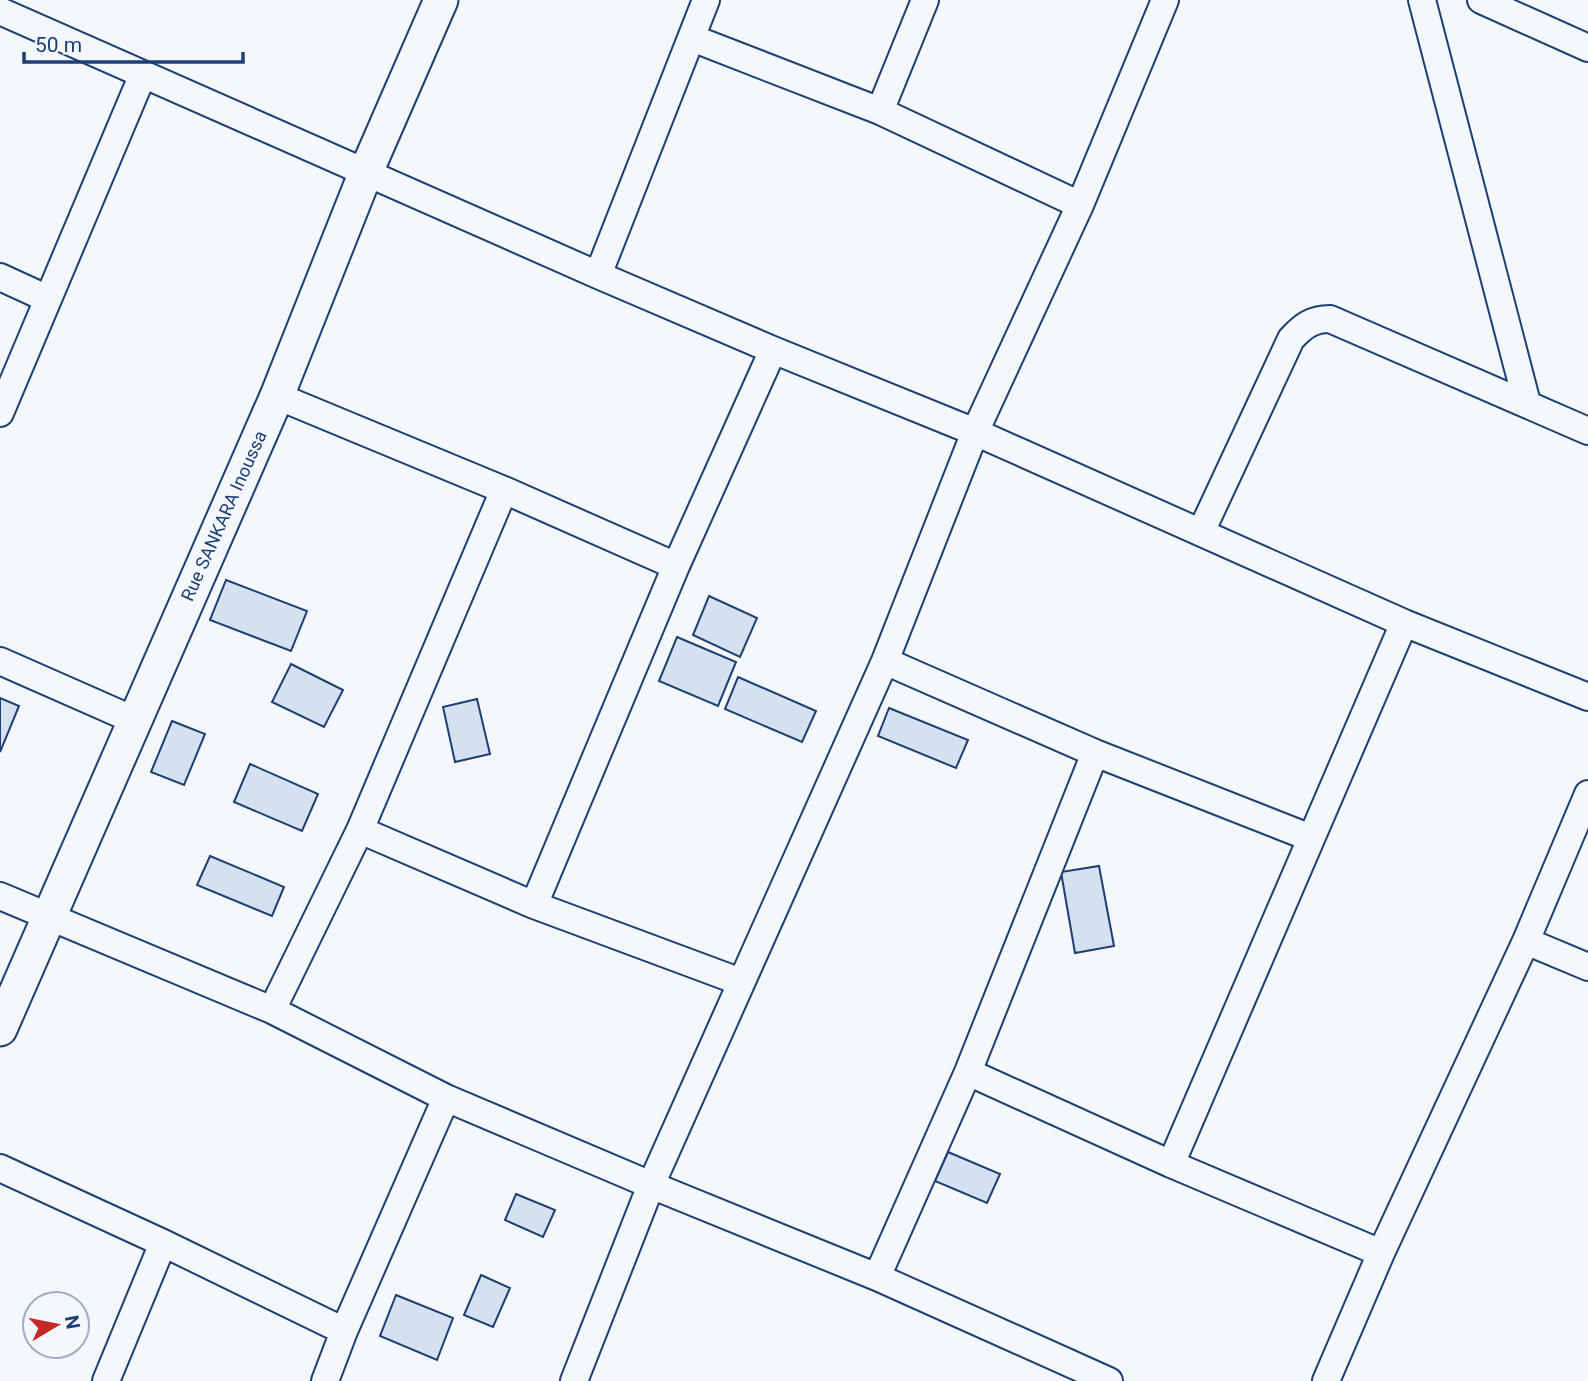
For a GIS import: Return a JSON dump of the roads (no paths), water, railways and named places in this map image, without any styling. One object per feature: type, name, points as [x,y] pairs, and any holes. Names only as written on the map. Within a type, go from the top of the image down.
[{"type":"street","name":"Rue SANKARA Inoussa","points":[[0,1029],[277,396],[366,172],[441,0]]},
{"type":"street","points":[[598,275],[706,0]]},
{"type":"street","points":[[880,111],[925,0]]},
{"type":"street","points":[[574,1381],[651,1185],[885,661],[975,432],[1080,205],[1166,0]]},
{"type":"street","points":[[1422,0],[1527,403]]},
{"type":"street","points":[[1481,0],[1588,48]]},
{"type":"street","points":[[0,11],[598,275],[975,432],[1404,623],[1588,697]]},
{"type":"street","points":[[692,38],[880,111],[1080,205]]},
{"type":"street","points":[[0,413],[143,74]]},
{"type":"street","points":[[0,277],[48,299]]},
{"type":"street","points":[[1201,533],[1291,340],[1301,327],[1317,319],[1330,319],[1588,431]]},
{"type":"street","points":[[534,905],[677,566],[773,350]]},
{"type":"street","points":[[277,396],[505,490],[677,566]]},
{"type":"street","points":[[272,1010],[360,830],[505,490]]},
{"type":"street","points":[[1171,1164],[1404,623]]},
{"type":"street","points":[[0,661],[134,720]]},
{"type":"street","points":[[885,661],[1095,753],[1311,838]]},
{"type":"street","points":[[877,1277],[968,1072],[1095,753]]},
{"type":"street","points":[[1326,1381],[1381,1252],[1526,941],[1588,793]]},
{"type":"street","points":[[360,830],[534,905],[741,982]]},
{"type":"street","points":[[0,896],[272,1010],[446,1098],[877,1277],[1099,1379]]},
{"type":"street","points":[[1526,941],[1588,967]]},
{"type":"street","points":[[968,1072],[1171,1164],[1381,1252]]},
{"type":"street","points":[[325,1381],[344,1331],[446,1098]]},
{"type":"street","points":[[0,1168],[344,1331]]},
{"type":"street","points":[[106,1381],[163,1243]]}]
